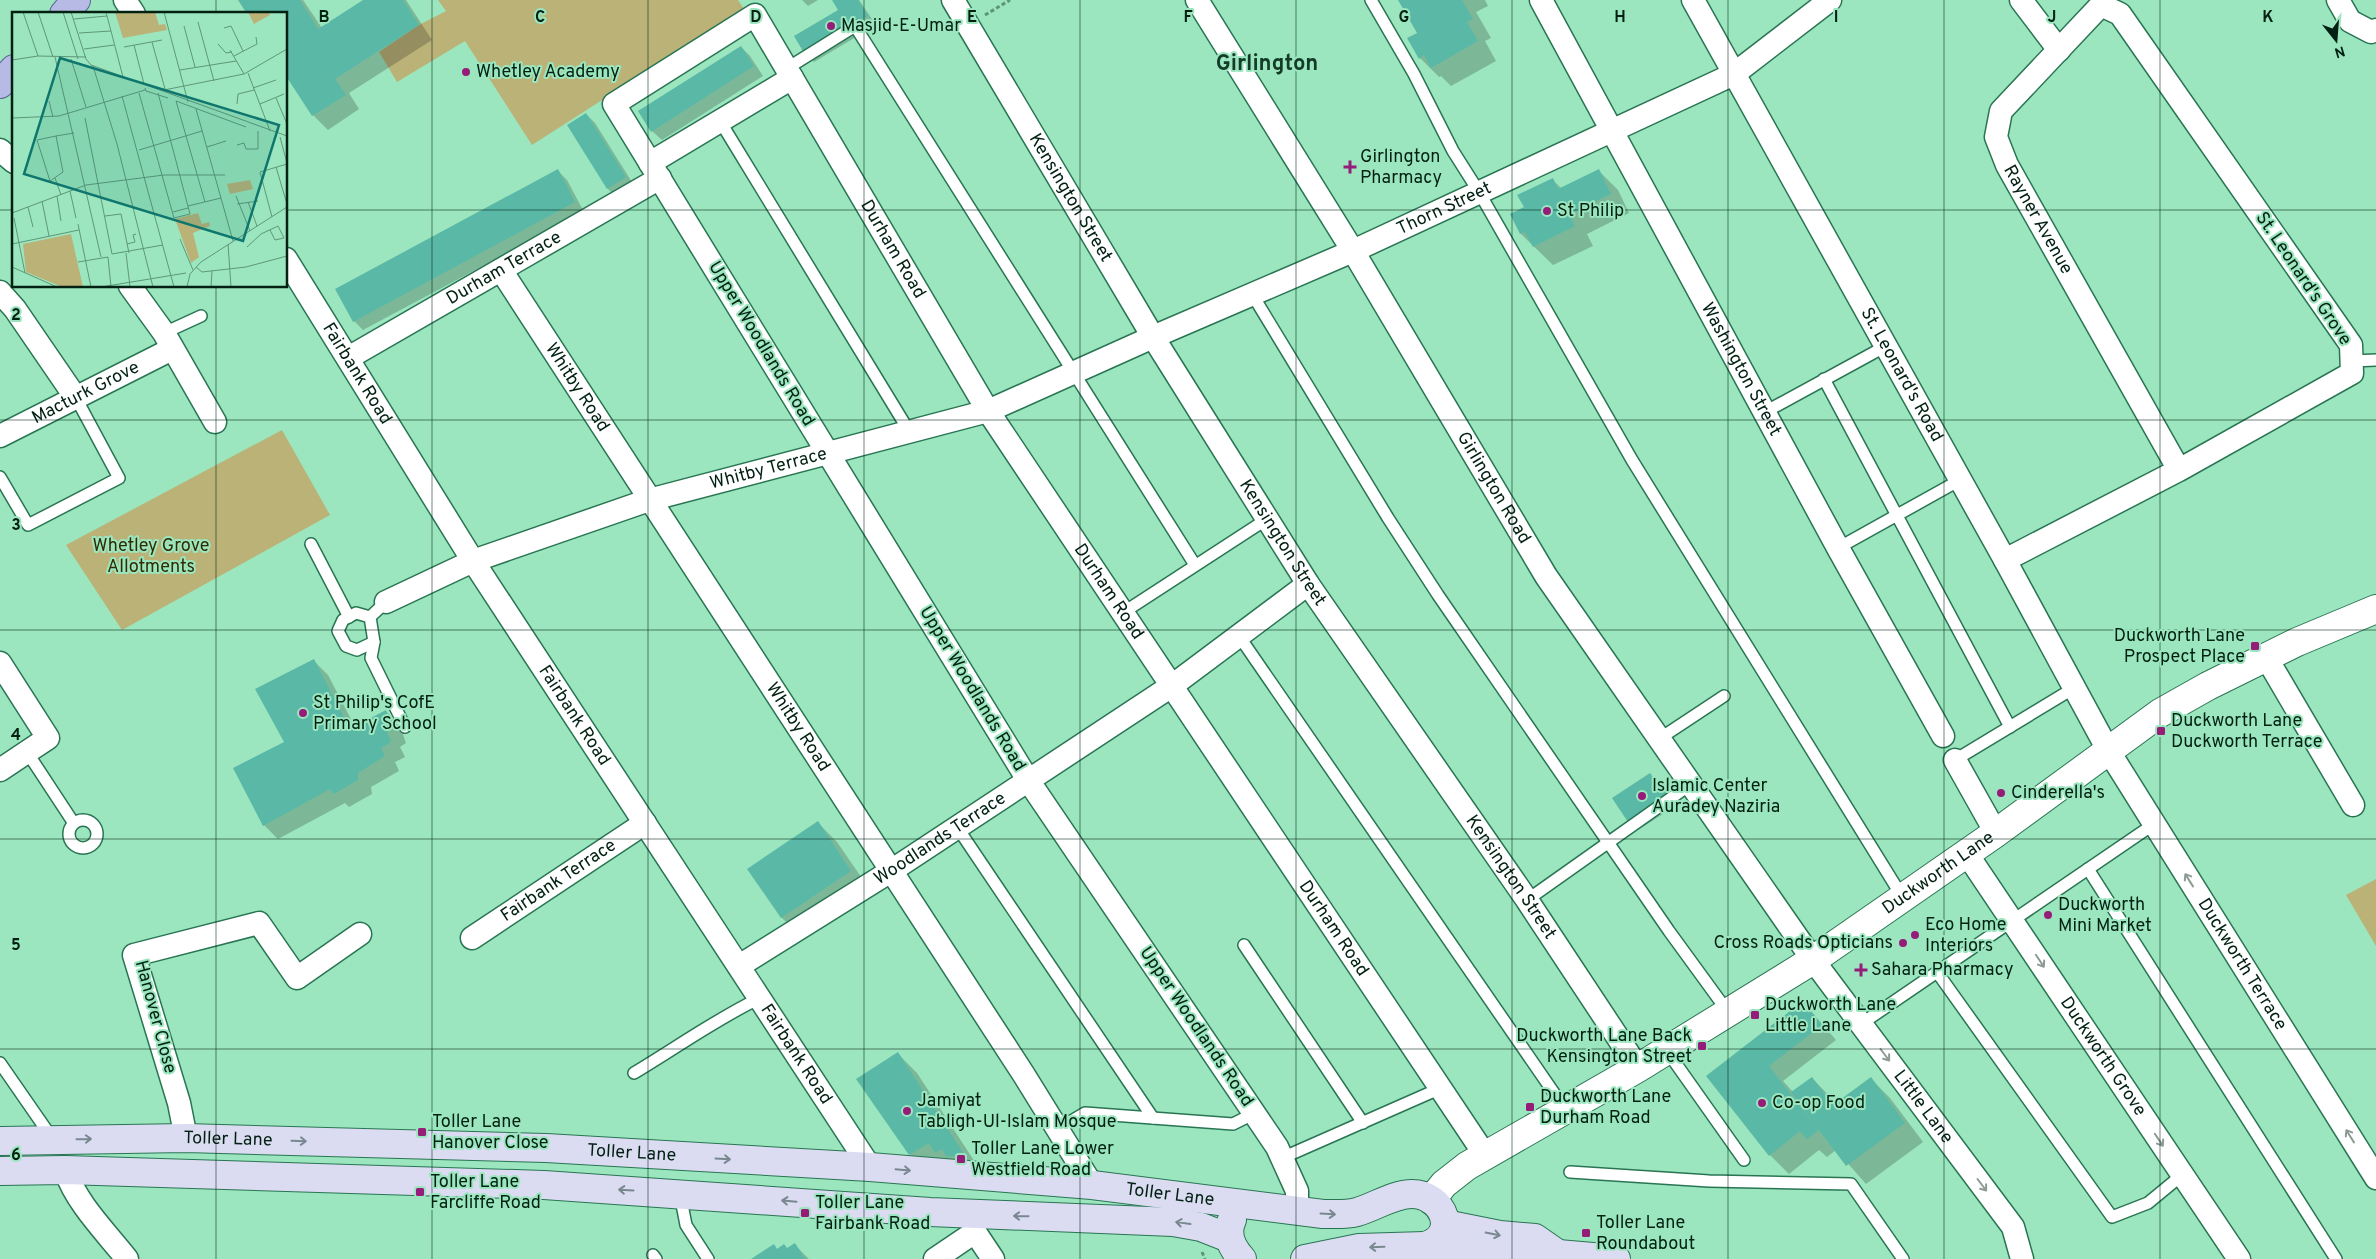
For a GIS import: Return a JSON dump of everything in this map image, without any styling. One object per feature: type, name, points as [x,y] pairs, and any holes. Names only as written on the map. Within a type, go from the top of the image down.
[{"type":"main road","points":[[66,12],[76,0]]},
{"type":"main road","points":[[0,84],[12,71]]},
{"type":"main road","name":"Toller Lane","points":[[0,1141],[186,1138],[546,1148],[870,1167],[1092,1185],[1297,1209],[1322,1214],[1358,1212],[1401,1195],[1420,1194],[1431,1200]]},
{"type":"main road","points":[[53,1140],[65,1170]]},
{"type":"main road","points":[[544,1186],[546,1148]]},
{"type":"main road","points":[[680,1194],[681,1156]]},
{"type":"main road","points":[[870,1167],[873,1208]]},
{"type":"main road","name":"Toller Lane","points":[[0,1171],[65,1170],[544,1186],[873,1208],[974,1224],[1091,1218],[1188,1223],[1236,1248]]},
{"type":"main road","points":[[1091,1218],[1092,1185]]},
{"type":"main road","points":[[1305,1259],[1432,1244],[1439,1238],[1445,1224],[1442,1211],[1431,1200]]},
{"type":"main road","name":"Toller Lane","points":[[1236,1248],[1230,1225],[1237,1215],[1262,1205]]},
{"type":"main road","points":[[1445,1224],[1500,1235],[1535,1238],[1548,1256],[1601,1258]]},
{"type":"main road","points":[[1425,1246],[1459,1254],[1523,1259]]},
{"type":"street","points":[[125,0],[133,12]]},
{"type":"street","name":"Kensington Street","points":[[953,0],[1153,337],[1308,584],[1527,900],[1638,1068]]},
{"type":"street","name":"Girlington Road","points":[[1197,0],[1352,251],[1546,576],[1813,960]]},
{"type":"street","name":"Washington Street","points":[[1541,0],[1838,548],[1943,736]]},
{"type":"street","name":"St. Leonard's Road","points":[[1693,0],[2005,560],[2108,750]]},
{"type":"street","name":"Thorn Street","points":[[1153,337],[1352,251],[1734,74],[1830,0]]},
{"type":"street","points":[[2021,0],[2059,50]]},
{"type":"street","points":[[2338,0],[2350,22],[2370,32],[2376,30]]},
{"type":"street","name":"Rayner Avenue","points":[[2120,14],[2101,5],[2001,111],[1996,137],[2007,166],[2179,470]]},
{"type":"street","name":"St. Leonard's Grove","points":[[2005,560],[2179,470],[2352,373],[2351,345],[2120,14]]},
{"type":"street","name":"Durham Road","points":[[614,104],[755,15],[988,411],[1173,685],[1485,1155]]},
{"type":"street","name":"Durham Terrace","points":[[348,358],[500,270],[655,171],[720,121],[789,74]]},
{"type":"street","name":"Upper Woodlands Road","points":[[614,104],[1028,780],[1282,1158],[1297,1191],[1297,1209]]},
{"type":"street","points":[[0,150],[12,160]]},
{"type":"street","name":"Fairbank Road","points":[[288,262],[474,561],[870,1167]]},
{"type":"street","name":"Whitby Road","points":[[500,270],[1058,1129],[1092,1185]]},
{"type":"street","points":[[131,288],[168,341],[215,422]]},
{"type":"street","points":[[0,292],[15,309],[76,398]]},
{"type":"street","name":"Whitby Terrace","points":[[378,610],[474,561],[649,500],[988,411],[1153,337]]},
{"type":"street","name":"Macturk Grove","points":[[0,436],[76,398],[168,341]]},
{"type":"street","name":"Woodlands Terrace","points":[[739,966],[891,871],[1173,685],[1308,584]]},
{"type":"street","name":"Duckworth Lane","points":[[1431,1200],[1453,1176],[1485,1155],[1667,1051],[1813,960],[1967,854],[2160,713],[2266,657],[2376,609]]},
{"type":"street","points":[[2266,657],[2353,805]]},
{"type":"street","points":[[0,770],[48,738],[1,665]]},
{"type":"street","name":"Duckworth Terrace","points":[[2108,750],[2376,1178]]},
{"type":"street","points":[[1955,760],[1996,833]]},
{"type":"street","name":"Fairbank Terrace","points":[[472,938],[645,823]]},
{"type":"street","name":"Duckworth Grove","points":[[1967,854],[2239,1259]]},
{"type":"street","name":"Hanover Close","points":[[186,1138],[179,1103],[134,955],[259,923],[297,978],[360,934]]},
{"type":"street","name":"Little Lane","points":[[1813,960],[2013,1226],[2022,1259]]},
{"type":"street","points":[[65,1170],[71,1187],[80,1200],[127,1259]]},
{"type":"street","points":[[936,1259],[974,1224],[993,1259]]},
{"type":"lane","points":[[1371,0],[1414,74],[1453,150],[1479,192],[1632,460],[1903,898]]},
{"type":"lane","points":[[789,74],[855,26],[1195,565]]},
{"type":"lane","points":[[720,121],[909,431]]},
{"type":"lane","points":[[1252,294],[1388,518],[1438,595],[1669,931],[1729,1013]]},
{"type":"lane","points":[[168,341],[201,316]]},
{"type":"lane","points":[[1765,412],[1886,346]]},
{"type":"lane","points":[[2352,361],[2376,360]]},
{"type":"lane","points":[[1824,379],[2010,727]]},
{"type":"lane","points":[[0,477],[28,525],[119,478],[76,398]]},
{"type":"lane","points":[[1838,548],[1960,480]]},
{"type":"lane","points":[[1124,612],[1267,519]]},
{"type":"lane","points":[[311,544],[349,617]]},
{"type":"lane","points":[[374,642],[357,650],[346,646],[338,630],[343,620],[356,613],[378,610],[374,642],[371,658],[404,727]]},
{"type":"lane","points":[[1239,636],[1565,1109]]},
{"type":"lane","points":[[1955,760],[2074,688]]},
{"type":"lane","points":[[1659,739],[1724,696]]},
{"type":"lane","points":[[28,752],[73,822]]},
{"type":"lane","points":[[1527,900],[1691,784]]},
{"type":"lane","points":[[1861,1024],[2154,824]]},
{"type":"lane","points":[[957,827],[1153,1118]]},
{"type":"lane","points":[[2088,869],[2336,1259]]},
{"type":"lane","points":[[1244,946],[1363,1122]]},
{"type":"lane","points":[[1937,972],[2112,1217],[2148,1203],[2182,1175]]},
{"type":"lane","points":[[634,1073],[696,1035],[724,1015],[760,998]]},
{"type":"lane","points":[[1667,1051],[1744,1160]]},
{"type":"lane","points":[[0,1063],[53,1140]]},
{"type":"lane","points":[[1282,1158],[1441,1088]]},
{"type":"lane","points":[[1058,1129],[1085,1113],[1233,1124],[1254,1114]]},
{"type":"lane","points":[[1570,1172],[1708,1182],[1851,1184],[1903,1259]]},
{"type":"lane","points":[[680,1194],[686,1225],[708,1259]]},
{"type":"path","points":[[968,25],[1010,0]]},
{"type":"green space","points":[[438,0],[738,0],[744,9],[532,145],[465,41],[397,82],[379,52],[419,25],[446,11]]},
{"type":"green space","name":"Whetley Grove Allotments","points":[[282,430],[330,515],[122,630],[66,545]]},
{"type":"green space","points":[[2376,879],[2376,946],[2346,895]]},
{"type":"building","points":[[238,0],[300,0],[318,29],[363,0],[403,0],[419,25],[335,79],[346,95],[312,116],[288,79],[288,12],[246,12]]},
{"type":"building","name":"Masjid-E-Umar","points":[[832,0],[858,0],[868,16],[804,53],[794,36],[838,10]]},
{"type":"building","points":[[1398,0],[1462,0],[1473,19],[1467,22],[1478,41],[1431,68],[1424,55],[1419,59],[1407,38],[1417,33]]},
{"type":"building","points":[[741,46],[754,66],[651,132],[638,111]]},
{"type":"building","points":[[586,113],[626,177],[607,189],[567,125]]},
{"type":"building","points":[[558,169],[575,202],[353,322],[335,289]]},
{"type":"building","name":"St Philip","points":[[1599,169],[1611,194],[1569,214],[1575,226],[1533,247],[1525,232],[1520,234],[1510,214],[1524,207],[1517,195],[1553,178],[1558,189]]},
{"type":"building","points":[[314,659],[350,729],[386,710],[392,728],[387,732],[391,742],[381,748],[385,756],[358,773],[358,780],[334,794],[330,789],[263,826],[233,768],[284,742],[255,689]]},
{"type":"building","name":"Islamic Center Auradey Naziria","points":[[1650,773],[1659,786],[1664,782],[1672,793],[1628,822],[1612,798]]},
{"type":"building","points":[[818,821],[851,871],[781,918],[747,869]]},
{"type":"building","points":[[1803,1001],[1822,1025],[1769,1066],[1816,1127],[1791,1092],[1812,1077],[1833,1105],[1871,1077],[1905,1123],[1846,1166],[1819,1130],[1807,1139],[1800,1131],[1769,1156],[1706,1076]]},
{"type":"building","name":"Jamiyat Tabligh-Ul-Islam Mosque","points":[[898,1052],[966,1157],[946,1156],[942,1149],[935,1153],[929,1143],[909,1155],[856,1079]]},
{"type":"building","points":[[795,1243],[805,1259],[751,1259],[774,1244],[777,1249],[784,1244],[787,1248]]},
{"type":"place","name":"Masjid-E-Umar","points":[[831,26]]},
{"type":"place","name":"Whetley Academy","points":[[466,72]]},
{"type":"place","name":"Girlington Pharmacy","points":[[1350,167]]},
{"type":"place","name":"St Philip","points":[[1547,211]]},
{"type":"place","name":"Duckworth Lane Prospect Place","points":[[2255,646]]},
{"type":"place","name":"St Philip's CofE Primary School","points":[[303,713]]},
{"type":"place","name":"Duckworth Lane Duckworth Terrace","points":[[2161,731]]},
{"type":"place","name":"Cinderella's","points":[[2001,793]]},
{"type":"place","name":"Islamic Center Auradey Naziria","points":[[1642,796]]},
{"type":"place","name":"Duckworth Mini Market","points":[[2048,915]]},
{"type":"place","name":"Eco Home Interiors","points":[[1915,935]]},
{"type":"place","name":"Cross Roads Opticians","points":[[1903,943]]},
{"type":"place","name":"Sahara Pharmacy","points":[[1861,970]]},
{"type":"place","name":"Duckworth Lane Little Lane","points":[[1755,1015]]},
{"type":"place","name":"Duckworth Lane Back Kensington Street","points":[[1702,1046]]},
{"type":"place","name":"Co-op Food","points":[[1762,1103]]},
{"type":"place","name":"Duckworth Lane Durham Road","points":[[1530,1107]]},
{"type":"place","name":"Jamiyat Tabligh-Ul-Islam Mosque","points":[[907,1111]]},
{"type":"place","name":"Toller Lane Hanover Close","points":[[422,1132]]},
{"type":"place","name":"Toller Lane Lower Westfield Road","points":[[961,1159]]},
{"type":"place","name":"Toller Lane Farcliffe Road","points":[[420,1192]]},
{"type":"place","name":"Toller Lane Fairbank Road","points":[[805,1213]]},
{"type":"place","name":"Toller Lane Roundabout","points":[[1586,1233]]},
{"type":"district","name":"Girlington","points":[[1267,64]]}]
